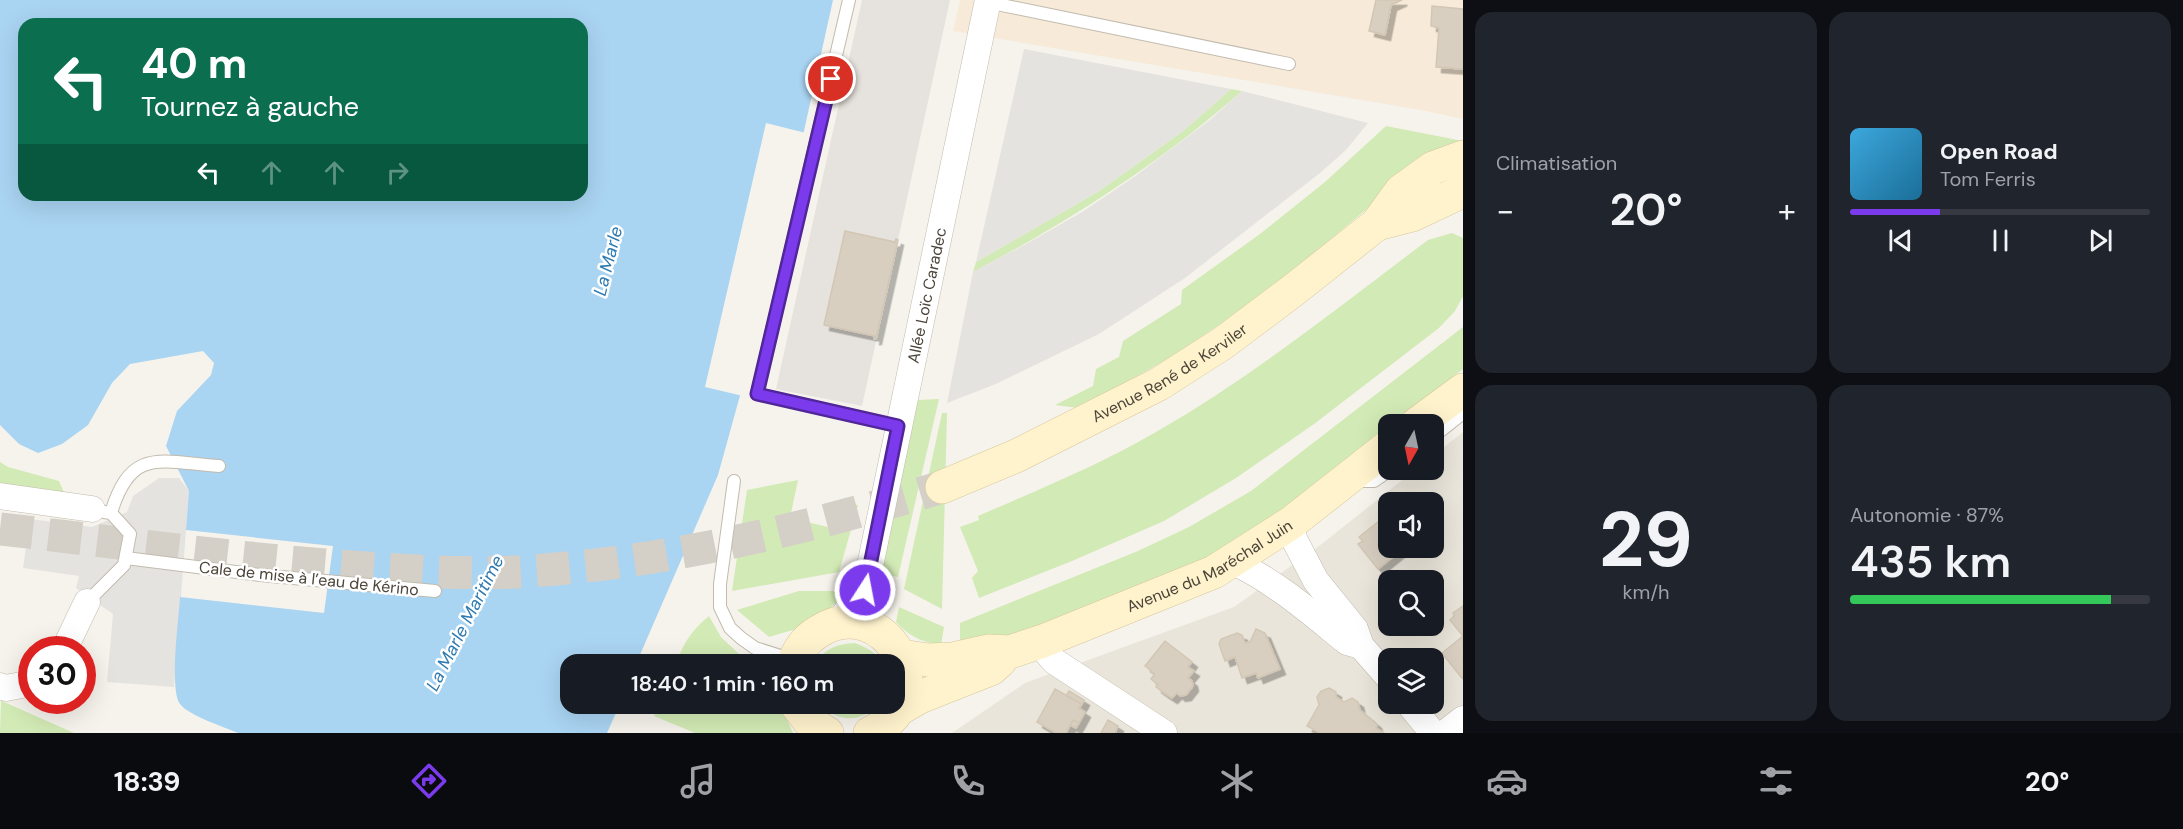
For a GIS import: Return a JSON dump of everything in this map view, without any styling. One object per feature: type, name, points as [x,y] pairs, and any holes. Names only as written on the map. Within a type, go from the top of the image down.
[{"type":"main road","name":"Avenue René de Kerviler","points":[[942,487],[1016,456],[1159,384],[1223,343],[1377,224],[1401,190],[1433,168],[1463,157]]},
{"type":"main road","name":"Avenue René de Kerviler","points":[[1377,224],[1412,215],[1463,191]]},
{"type":"main road","points":[[1431,414],[1463,390]]},
{"type":"main road","name":"Avenue du Maréchal Juin","points":[[838,623],[860,624],[891,644],[928,660],[952,659],[988,651],[1010,652],[1043,641],[1214,572],[1233,562],[1291,523],[1378,454]]},
{"type":"main road","points":[[798,654],[811,636],[838,623]]},
{"type":"main road","points":[[887,725],[905,693],[906,681],[891,644]]},
{"type":"main road","name":"Avenue du Maréchal Juin","points":[[887,725],[920,697],[991,669],[1010,652]]},
{"type":"street","name":"Allée Loïc Caradec","points":[[838,623],[856,597],[865,590],[987,1]]},
{"type":"street","points":[[0,496],[101,511]]},
{"type":"street","points":[[1291,523],[1294,539],[1311,571],[1355,628],[1361,646],[1378,665]]},
{"type":"street","points":[[1233,562],[1273,585],[1347,642],[1361,646]]},
{"type":"street","points":[[865,590],[872,602],[874,616],[891,644]]},
{"type":"street","points":[[71,636],[87,602]]},
{"type":"street","points":[[1043,641],[1054,662],[1164,733]]},
{"type":"street","points":[[0,686],[6,688],[18,686]]},
{"type":"street","points":[[1417,714],[1432,733]]},
{"type":"street","points":[[1445,733],[1463,719]]},
{"type":"lane","points":[[849,0],[757,394],[898,426]]},
{"type":"lane","points":[[987,1],[1289,64]]},
{"type":"lane","points":[[1444,427],[1463,413]]},
{"type":"lane","points":[[87,602],[124,565],[130,534],[101,511],[134,470],[144,463],[157,462],[219,466]]},
{"type":"lane","points":[[1342,481],[1374,482],[1378,479]]},
{"type":"lane","points":[[734,481],[720,584],[720,607],[730,628],[741,638],[755,648],[772,654]]},
{"type":"lane","name":"Cale de mise à l’eau de Kérino","points":[[126,558],[272,576],[435,591]]},
{"type":"shaded area","points":[[862,0],[950,0],[862,406],[776,389]]},
{"type":"shaded area","points":[[960,0],[1463,0],[1463,119],[953,31]]},
{"type":"shaded area","points":[[1024,49],[1231,89],[1183,131],[1099,191],[976,262]]},
{"type":"shaded area","points":[[1242,91],[1368,123],[1346,150],[1320,173],[1185,278],[1099,334],[996,384],[947,403],[973,272],[1082,212],[1134,177],[1211,119]]},
{"type":"shaded area","points":[[1463,432],[1463,733],[952,733],[1025,683],[1234,607],[1323,543],[1378,499],[1378,558],[1444,558],[1444,492],[1387,492],[1402,480],[1444,480],[1444,447]]},
{"type":"shaded area","points":[[159,478],[179,478],[189,491],[174,687],[107,682],[113,614],[76,588],[79,576],[23,568],[30,519],[92,527],[127,512],[133,496]]},
{"type":"green space","points":[[1231,89],[1242,91],[1211,118],[1146,167],[1079,212],[973,272],[976,262],[1099,191],[1183,131]]},
{"type":"green space","points":[[1386,126],[1463,141],[1463,144],[1426,160],[1241,310],[1170,358],[1078,408],[1055,405],[1093,386],[1096,369],[1119,357],[1123,341],[1181,304],[1182,290],[1260,234],[1325,182]]},
{"type":"green space","points":[[1452,233],[1463,238],[1463,296],[1455,311],[1439,328],[1314,424],[1236,478],[1164,521],[979,598],[972,578],[978,571],[960,527],[979,520],[978,516],[1046,487],[1134,444],[1192,411],[1329,315],[1428,240]]},
{"type":"green space","points":[[1463,327],[1463,369],[1406,414],[1378,414],[1378,436],[1231,547],[1163,579],[1001,643],[960,650],[960,623],[1138,551],[1189,527],[1251,491]]},
{"type":"green space","points":[[939,399],[898,577],[881,573],[918,400]]},
{"type":"green space","points":[[942,413],[947,413],[942,609],[904,589]]},
{"type":"green space","points":[[0,462],[8,467],[59,481],[65,495],[0,485]]},
{"type":"green space","points":[[798,480],[790,518],[832,528],[838,501],[858,505],[839,572],[732,591],[747,490]]},
{"type":"green space","points":[[799,591],[833,591],[844,595],[813,624],[769,637],[737,610]]},
{"type":"green space","points":[[899,607],[944,627],[941,645],[906,632],[896,622]]},
{"type":"green space","points":[[709,616],[721,637],[740,654],[680,654],[697,627]]},
{"type":"green space","points":[[855,643],[876,654],[823,654],[843,644]]},
{"type":"green space","points":[[2,701],[18,708],[18,714],[31,714],[74,733],[0,733]]},
{"type":"green space","points":[[655,714],[784,714],[793,733],[695,733],[654,716]]},
{"type":"green space","points":[[834,714],[866,714],[857,718]]},
{"type":"water","points":[[0,0],[833,0],[792,185],[718,475],[640,654],[560,654],[560,714],[616,714],[607,733],[238,733],[198,716],[180,704],[175,684],[180,597],[324,613],[333,546],[186,530],[189,491],[166,446],[177,411],[211,375],[214,363],[203,351],[130,364],[112,383],[88,425],[62,444],[38,453],[19,444],[0,425]]},
{"type":"pier","points":[[766,123],[806,133],[743,396],[705,387]]},
{"type":"building","points":[[1376,0],[1402,0],[1391,5],[1385,35],[1369,31]]},
{"type":"building","points":[[1432,6],[1463,9],[1463,69],[1436,67],[1439,28],[1431,26]]},
{"type":"building","points":[[845,231],[895,242],[896,239],[898,240],[876,339],[874,339],[875,336],[824,325]]},
{"type":"building","points":[[1378,522],[1378,558],[1392,558],[1378,569],[1358,544],[1363,541],[1359,537]]},
{"type":"building","points":[[1463,606],[1463,636],[1450,620],[1454,616],[1453,613]]},
{"type":"building","points":[[1256,629],[1265,633],[1280,669],[1258,678],[1256,673],[1242,678],[1235,657],[1225,661],[1219,644],[1221,639],[1237,633],[1242,635],[1245,643],[1250,642]]},
{"type":"building","points":[[1463,636],[1463,676],[1461,677],[1444,656],[1444,651]]},
{"type":"building","points":[[1165,641],[1192,662],[1188,667],[1194,671],[1188,678],[1192,681],[1193,686],[1186,695],[1180,696],[1177,693],[1172,698],[1164,693],[1151,679],[1155,674],[1145,666]]},
{"type":"building","points":[[1329,688],[1336,692],[1336,697],[1344,702],[1352,698],[1358,702],[1360,710],[1376,723],[1376,728],[1384,733],[1320,733],[1307,726],[1319,705],[1317,697],[1321,691]]},
{"type":"building","points":[[1055,689],[1082,704],[1079,708],[1085,712],[1079,723],[1073,720],[1066,733],[1056,733],[1037,722]]},
{"type":"building","points":[[1069,691],[1084,700],[1082,704],[1066,696]]},
{"type":"building","points":[[1073,720],[1079,723],[1076,728],[1070,725]]},
{"type":"building","points":[[1108,720],[1118,726],[1115,733],[1101,733]]},
{"type":"tunnel","points":[[0,529],[308,564],[434,572],[515,572],[623,561],[731,543],[890,503],[942,487]]},
{"type":"route","points":[[831,79],[757,394],[898,426],[865,590]]},
{"type":"water label","name":"La Marle","points":[[608,261]]},
{"type":"water label","name":"La Marle Maritime","points":[[465,623]]}]
